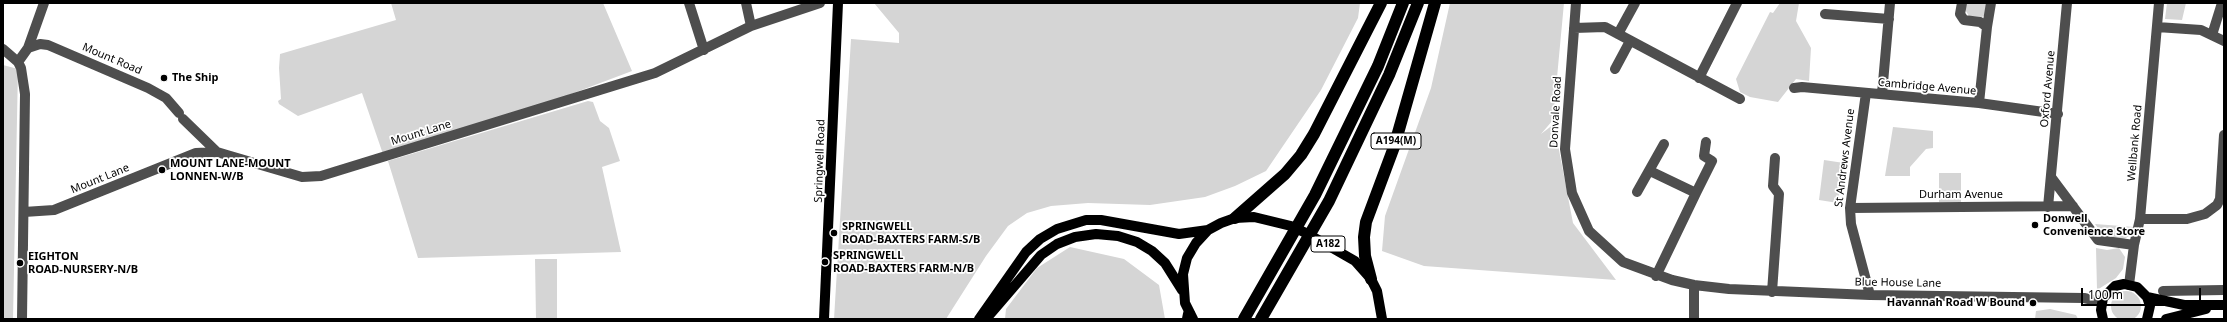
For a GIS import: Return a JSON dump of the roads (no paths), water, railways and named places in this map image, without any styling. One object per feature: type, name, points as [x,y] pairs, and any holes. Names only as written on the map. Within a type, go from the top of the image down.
[{"type":"highway","points":[[1235,218],[1285,174],[1301,155],[1314,134],[1382,3]]},
{"type":"highway","points":[[1244,319],[1315,195],[1378,66],[1403,3]]},
{"type":"highway","name":"A194(M)","points":[[1262,319],[1328,201],[1389,75],[1418,3]]},
{"type":"highway","name":"A194(M)","points":[[1371,278],[1365,256],[1364,237],[1366,222],[1394,147],[1435,3]]},
{"type":"main road","name":"Springwell Road","points":[[824,319],[838,3]]},
{"type":"main road","name":"A182","points":[[1190,317],[1183,292],[1183,274],[1188,258],[1196,243],[1208,230],[1221,223],[1235,218],[1254,217],[1285,225],[1308,234],[1355,261],[1371,278],[1381,304],[1382,319]]},
{"type":"main road","points":[[979,319],[1026,252],[1040,239],[1057,229],[1086,220],[1101,220],[1179,234],[1208,230]]},
{"type":"main road","points":[[986,319],[1041,255],[1057,244],[1075,237],[1096,234],[1118,236],[1137,242],[1152,251],[1165,263],[1183,292]]},
{"type":"main road","points":[[2103,319],[2102,302],[2108,291],[2115,286],[2129,285],[2137,288],[2147,298],[2150,306],[2147,319]]},
{"type":"main road","points":[[2147,298],[2178,304],[2223,305]]},
{"type":"main road","points":[[2166,319],[2223,305]]},
{"type":"street","points":[[18,62],[28,48],[44,3]]},
{"type":"street","points":[[689,3],[704,50]]},
{"type":"street","points":[[746,3],[751,26]]},
{"type":"street","name":"Mount Lane","points":[[24,212],[54,210],[196,153],[217,152],[302,178],[321,176],[655,74],[751,26],[820,3]]},
{"type":"street","name":"Donvale Road","points":[[1576,3],[1565,149],[1572,193],[1588,231],[1623,262],[1656,276],[1694,285]]},
{"type":"street","points":[[1618,34],[1634,3]]},
{"type":"street","points":[[1699,78],[1737,3]]},
{"type":"street","points":[[1882,94],[1890,3]]},
{"type":"street","points":[[1962,3],[1960,14],[1964,20],[1980,22],[1987,27]]},
{"type":"street","points":[[1979,103],[1991,3]]},
{"type":"street","name":"Oxford Avenue","points":[[2048,207],[2058,114],[2067,3]]},
{"type":"street","name":"Wellbank Road","points":[[2129,285],[2134,245],[2140,219],[2159,3]]},
{"type":"street","points":[[2212,35],[2222,3]]},
{"type":"street","points":[[1826,14],[1889,19]]},
{"type":"street","points":[[1574,28],[1605,27],[1740,99]]},
{"type":"street","points":[[2157,27],[2201,30],[2224,41]]},
{"type":"street","points":[[1615,68],[1630,41]]},
{"type":"street","name":"Mount Road","points":[[28,48],[40,44],[48,45],[154,91],[166,98],[181,116],[217,152]]},
{"type":"street","points":[[3,49],[18,62],[22,68],[25,94],[22,319]]},
{"type":"street","name":"Cambridge Avenue","points":[[1794,88],[1802,87],[1979,103],[2058,114]]},
{"type":"street","name":"St Andrews Avenue","points":[[1866,93],[1850,208],[1851,224],[1870,295]]},
{"type":"street","points":[[2140,219],[2187,219],[2205,214],[2221,207],[2220,199],[2224,135]]},
{"type":"street","points":[[1656,276],[1712,161],[1704,156],[1706,142]]},
{"type":"street","points":[[1637,192],[1664,144]]},
{"type":"street","points":[[1772,292],[1779,194],[1773,186],[1775,158]]},
{"type":"street","points":[[1650,171],[1696,194]]},
{"type":"street","points":[[2051,176],[2098,240],[2134,245]]},
{"type":"street","name":"Durham Avenue","points":[[1850,208],[2073,206]]},
{"type":"street","points":[[1694,285],[1694,319]]},
{"type":"street","name":"Blue House Lane","points":[[1694,285],[1772,292],[2084,298],[2102,302]]},
{"type":"street","points":[[2163,291],[2224,290]]},
{"type":"street","points":[[2178,304],[2181,291]]},
{"type":"place","name":"The Ship","points":[[164,78]]},
{"type":"place","name":"MOUNT LANE-MOUNT LONNEN-W/B","points":[[162,170]]},
{"type":"place","name":"Donwell Convenience Store","points":[[2035,225]]},
{"type":"place","name":"SPRINGWELL ROAD-BAXTERS FARM-S/B","points":[[834,233]]},
{"type":"place","name":"SPRINGWELL ROAD-BAXTERS FARM-N/B","points":[[825,262]]},
{"type":"place","name":"EIGHTON ROAD-NURSERY-N/B","points":[[20,263]]},
{"type":"place","name":"Havannah Road W Bound","points":[[2033,303]]}]
